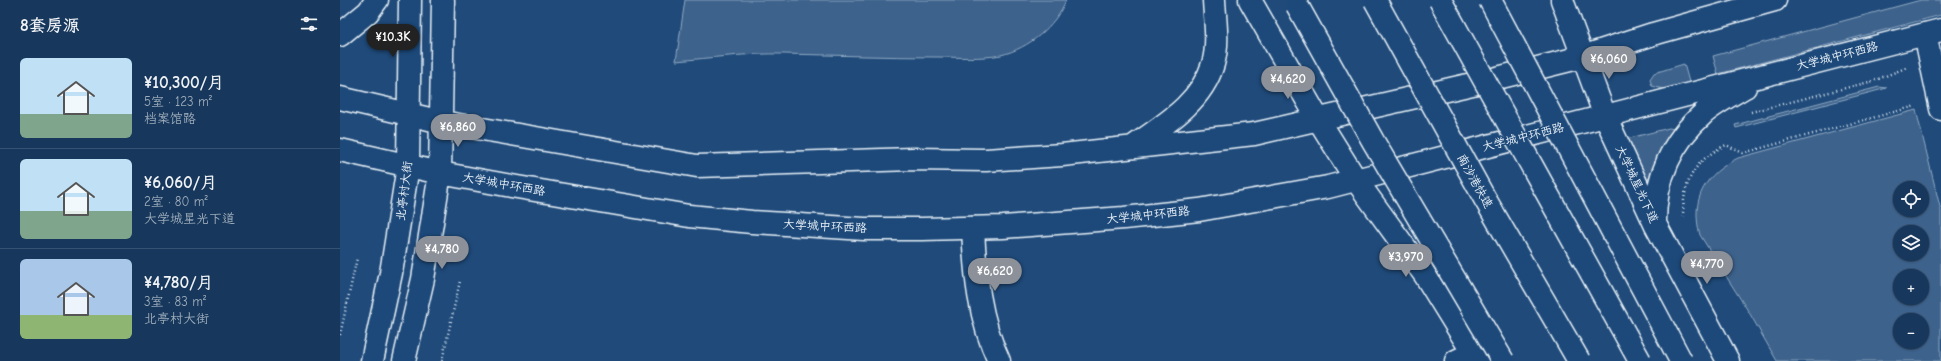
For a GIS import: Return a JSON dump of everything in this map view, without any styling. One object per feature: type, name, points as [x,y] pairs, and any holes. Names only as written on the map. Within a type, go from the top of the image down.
[{"type":"main road","points":[[340,34],[368,12],[377,0]]},
{"type":"main road","name":"北亭村大街","points":[[372,361],[391,273],[408,166],[410,115],[410,0]]},
{"type":"main road","points":[[404,361],[423,279],[440,173],[443,0]]},
{"type":"main road","points":[[1132,148],[1172,119],[1192,101],[1206,82],[1213,63],[1216,37],[1214,0]]},
{"type":"main road","points":[[1250,0],[1318,119],[1356,180],[1425,275],[1464,360]]},
{"type":"main road","name":"南沙港快速","points":[[1375,0],[1485,199],[1579,361]]},
{"type":"main road","points":[[1440,0],[1640,361]]},
{"type":"main road","points":[[1490,0],[1681,361]]},
{"type":"main road","name":"大学城星光下道","points":[[1562,0],[1605,116],[1655,224],[1728,361]]},
{"type":"main road","points":[[340,98],[442,122],[697,166],[913,158],[986,160],[1062,155],[1254,134],[1481,82],[1582,57],[1653,34],[1775,0]]},
{"type":"main road","points":[[1297,5],[1373,141],[1503,361]]},
{"type":"main road","points":[[1933,32],[1930,58],[1941,109]]},
{"type":"main road","name":"大学城中环西路","points":[[340,150],[440,173],[689,216],[856,228],[973,228],[1124,218],[1199,210],[1328,187],[1933,32]]},
{"type":"main road","points":[[1655,224],[1655,203],[1661,177],[1672,154],[1687,130],[1711,108],[1765,74]]},
{"type":"main road","points":[[973,228],[975,271],[983,316],[990,341],[999,361]]},
{"type":"path","points":[[1746,113],[1873,81],[1930,58]]},
{"type":"path","points":[[1683,217],[1686,188],[1690,177],[1704,159],[1726,145],[1743,153],[1914,106]]},
{"type":"path","points":[[340,335],[357,258]]},
{"type":"path","points":[[442,361],[460,282]]},
{"type":"shaded area","points":[[685,0],[1066,0],[1055,19],[1040,35],[1031,42],[1011,52],[1001,55],[977,57],[899,57],[756,54],[676,61]]},
{"type":"shaded area","points":[[1921,0],[1941,0],[1941,15],[1718,74],[1713,56]]},
{"type":"shaded area","points":[[1684,64],[1689,82],[1663,89],[1652,86],[1650,79],[1654,73]]},
{"type":"shaded area","points":[[1879,87],[1887,88],[1736,128],[1735,125]]},
{"type":"shaded area","points":[[1916,110],[1941,211],[1941,361],[1777,361],[1750,314],[1700,235],[1697,222],[1699,199],[1709,180],[1726,164],[1738,158]]},
{"type":"shaded area","points":[[1669,128],[1674,129],[1674,132],[1648,195],[1618,141]]}]
